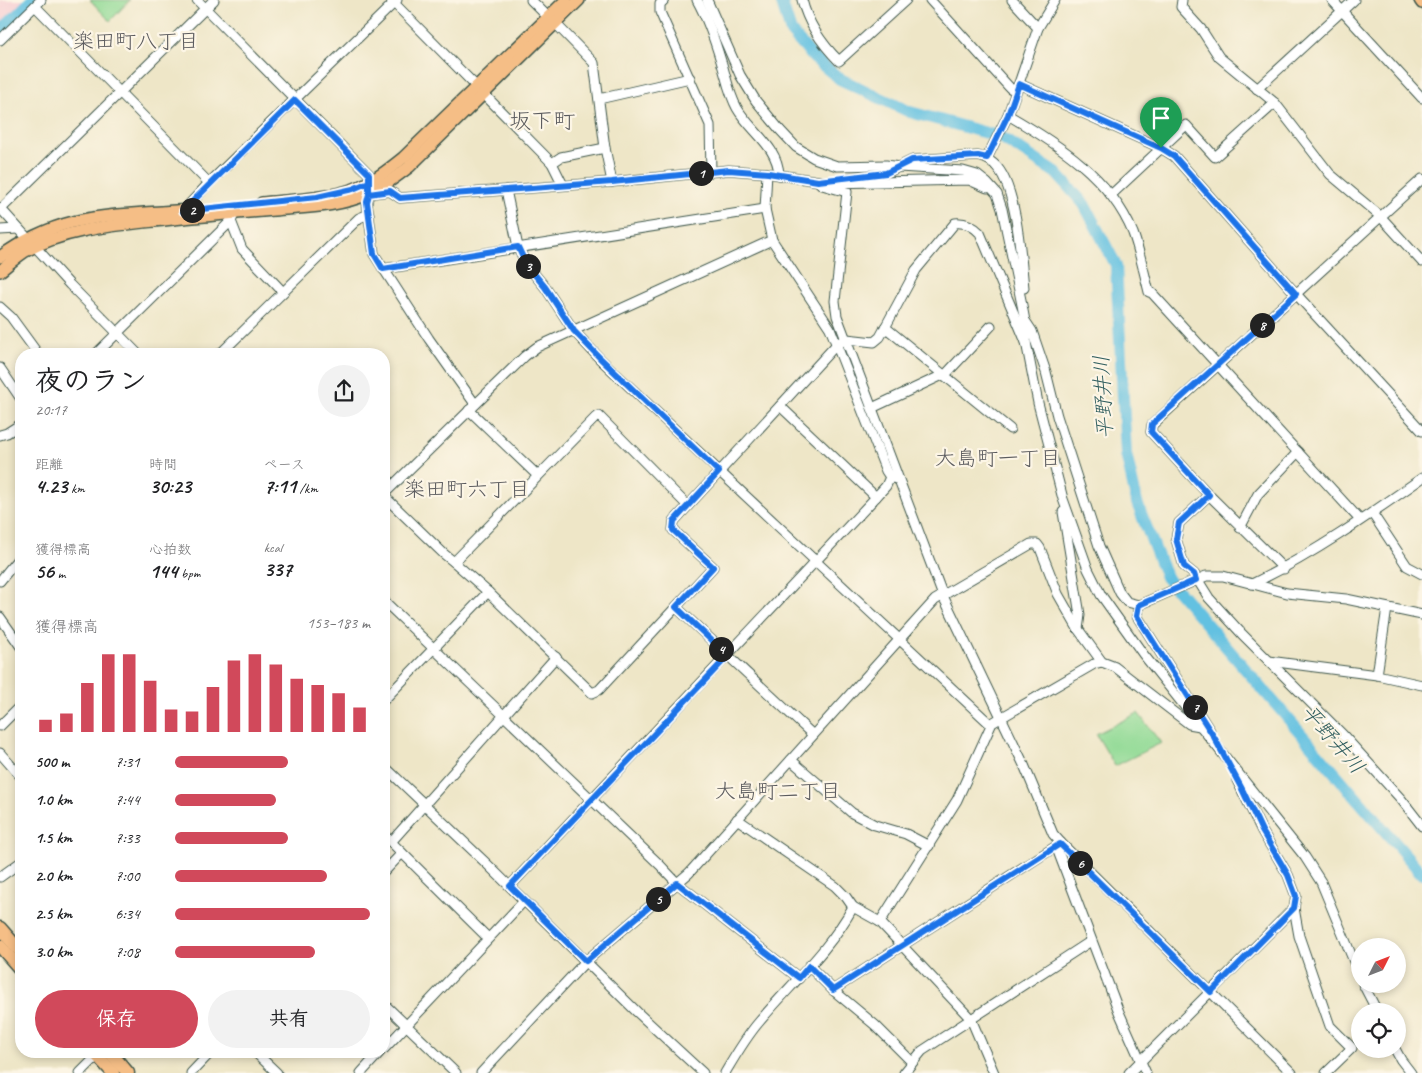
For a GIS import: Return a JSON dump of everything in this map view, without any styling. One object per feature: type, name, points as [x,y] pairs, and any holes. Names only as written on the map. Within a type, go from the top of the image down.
[{"type":"highway","points":[[0,928],[15,945]]},
{"type":"highway","points":[[0,946],[15,963]]},
{"type":"highway","points":[[103,1058],[113,1073]]},
{"type":"highway","points":[[107,1058],[128,1073]]},
{"type":"main road","points":[[552,20],[566,0]]},
{"type":"main road","points":[[0,257],[72,222],[102,217],[183,211],[317,197],[353,189],[369,188],[389,182],[409,167],[480,90],[552,20],[578,0]]},
{"type":"main road","points":[[0,271],[23,253],[31,243],[77,232],[102,227],[233,217],[320,207],[355,199],[369,188]]},
{"type":"street","points":[[197,0],[369,174],[367,202],[374,254],[472,407],[538,475]]},
{"type":"street","points":[[132,348],[31,243],[0,208],[214,0]]},
{"type":"street","points":[[531,0],[594,63],[605,148],[612,182]]},
{"type":"street","points":[[664,0],[660,4],[660,12],[710,125],[711,172]]},
{"type":"street","points":[[697,0],[721,59],[735,104],[775,158],[779,166],[779,174]]},
{"type":"street","points":[[707,0],[740,75],[756,102],[796,147],[814,158],[837,166],[886,164],[899,167],[963,171],[976,175],[997,194],[1002,209],[1021,300],[1026,342],[1038,403],[1063,499],[1081,550],[1101,595],[1143,654],[1305,857],[1321,882],[1351,954]]},
{"type":"street","points":[[802,0],[812,26],[825,47],[839,61],[906,0]]},
{"type":"street","points":[[930,0],[1010,88],[1018,88],[1161,148],[1174,156],[1296,294],[1422,431]]},
{"type":"street","points":[[1012,0],[1038,28]]},
{"type":"street","points":[[988,156],[1007,117],[1038,28],[1055,0]]},
{"type":"street","points":[[1182,0],[1181,7],[1201,29],[1219,57],[1275,104],[1330,174],[1380,216],[1422,262]]},
{"type":"street","points":[[1332,0],[1422,98]]},
{"type":"street","points":[[1257,89],[1354,0]]},
{"type":"street","points":[[183,211],[209,183],[394,1],[552,163],[563,185]]},
{"type":"street","points":[[0,40],[38,3],[120,92],[209,183]]},
{"type":"street","points":[[599,99],[690,78]]},
{"type":"street","points":[[1111,195],[1186,125],[1215,157],[1275,104]]},
{"type":"street","points":[[1007,117],[1060,146],[1077,160],[1111,195],[1134,235],[1148,292],[1152,292],[1360,520]]},
{"type":"street","points":[[552,163],[561,157],[605,148]]},
{"type":"street","points":[[818,181],[886,173],[912,160],[988,156]]},
{"type":"street","points":[[988,156],[1005,179],[1015,213],[1021,250],[1024,293],[1021,300]]},
{"type":"street","points":[[369,188],[390,191],[400,198],[612,182],[729,170],[779,174],[831,183],[969,180],[997,194]]},
{"type":"street","points":[[768,173],[766,209],[772,240],[830,328],[886,471],[894,478]]},
{"type":"street","points":[[1284,569],[1240,528],[1151,432],[1152,424],[1422,179]]},
{"type":"street","points":[[818,181],[822,185],[847,192],[835,301],[837,316],[872,408],[894,478],[943,596],[1024,765],[1058,845],[1119,1012],[1146,1073]]},
{"type":"street","points":[[506,190],[518,247],[526,264],[545,287],[574,331],[719,472],[988,722],[992,723]]},
{"type":"street","points":[[383,269],[766,209]]},
{"type":"street","points":[[226,348],[359,218],[368,214]]},
{"type":"street","points":[[102,348],[233,217],[242,249],[283,292]]},
{"type":"street","points":[[390,501],[444,554],[488,592],[592,693],[599,690],[713,567],[673,530],[674,521],[837,344],[847,339],[874,342],[880,337],[916,270],[955,223],[963,222],[974,227],[980,233],[1026,342]]},
{"type":"street","points":[[0,230],[18,229]]},
{"type":"street","points":[[390,489],[524,356],[537,347],[772,240]]},
{"type":"street","points":[[0,307],[11,317],[34,348]]},
{"type":"street","points":[[1025,321],[1032,331],[1043,364],[1057,416],[1099,546],[1120,593],[1127,602],[1139,605],[1206,576],[1223,576],[1286,593],[1346,599],[1422,615]]},
{"type":"street","points":[[885,326],[1010,429]]},
{"type":"street","points":[[872,408],[947,373],[991,326]]},
{"type":"street","points":[[0,368],[15,390]]},
{"type":"street","points":[[780,406],[876,497]]},
{"type":"street","points":[[454,562],[538,475],[599,416],[688,506]]},
{"type":"street","points":[[0,435],[15,427]]},
{"type":"street","points":[[1240,528],[1258,494],[1298,452]]},
{"type":"street","points":[[510,886],[894,478]]},
{"type":"street","points":[[1252,584],[1284,569],[1372,513],[1422,478]]},
{"type":"street","points":[[1193,581],[1194,574],[1184,566],[1176,539],[1179,523],[1209,495]]},
{"type":"street","points":[[1063,499],[1063,513],[1080,615],[1078,629]]},
{"type":"street","points":[[1372,513],[1408,566],[1422,574]]},
{"type":"street","points":[[481,1073],[586,961],[689,873],[935,600],[1031,544],[1037,544],[1040,548],[1058,594],[1078,629],[1102,662],[1115,667],[1189,724],[1200,726]]},
{"type":"street","points":[[0,582],[15,562]]},
{"type":"street","points":[[1193,581],[1268,661],[1343,734],[1401,799],[1422,826]]},
{"type":"street","points":[[390,694],[488,592]]},
{"type":"street","points":[[1139,605],[1137,616],[1214,737],[1262,831],[1288,875],[1296,896],[1294,908],[1301,946],[1330,1026],[1352,1048],[1326,1073]]},
{"type":"street","points":[[390,607],[677,883],[799,978]]},
{"type":"street","points":[[676,607],[813,735]]},
{"type":"street","points":[[1377,674],[1387,608]]},
{"type":"street","points":[[0,617],[15,639]]},
{"type":"street","points":[[488,938],[391,842],[556,657]]},
{"type":"street","points":[[1268,661],[1377,674],[1422,685]]},
{"type":"street","points":[[880,922],[957,800],[992,723],[1094,664],[1102,662]]},
{"type":"street","points":[[0,726],[15,711]]},
{"type":"street","points":[[0,753],[15,769]]},
{"type":"street","points":[[791,760],[852,813],[874,825],[901,832],[929,846]]},
{"type":"street","points":[[390,772],[510,886],[636,1012],[704,1073]]},
{"type":"street","points":[[737,819],[835,886],[853,907],[880,922],[971,1019],[994,1073]]},
{"type":"street","points":[[833,990],[1058,845]]},
{"type":"street","points":[[1058,845],[1292,1073]]},
{"type":"street","points":[[390,866],[402,853]]},
{"type":"street","points":[[0,877],[15,866]]},
{"type":"street","points":[[390,1042],[524,901]]},
{"type":"street","points":[[725,1073],[757,1023],[809,966],[844,923],[853,907]]},
{"type":"street","points":[[1129,1073],[1294,908]]},
{"type":"street","points":[[904,1073],[922,1051],[1092,941]]},
{"type":"street","points":[[809,966],[833,990],[875,1025],[912,1062]]},
{"type":"street","points":[[390,1010],[456,1073]]},
{"type":"street","points":[[80,1073],[95,1058]]},
{"type":"street","points":[[191,1073],[205,1058]]},
{"type":"street","points":[[261,1058],[277,1073]]},
{"type":"street","points":[[361,1073],[375,1058]]},
{"type":"street","points":[[1400,1058],[1409,1072]]},
{"type":"shaded area","points":[[0,0],[27,0],[0,26]]},
{"type":"green space","points":[[90,0],[130,0],[110,21]]},
{"type":"green space","points":[[1138,713],[1161,743],[1115,766],[1096,734]]},
{"type":"waterway","points":[[0,32],[32,0]]},
{"type":"waterway","name":"平野井川","points":[[781,0],[791,32],[814,58],[840,79],[910,112],[1001,137],[1056,173],[1084,204],[1116,265],[1126,454],[1137,503],[1166,577],[1422,874]]},
{"type":"district","name":"楽田町八丁目","points":[[136,41]]},
{"type":"district","name":"坂下町","points":[[542,120]]},
{"type":"district","name":"大島町一丁目","points":[[998,458]]},
{"type":"district","name":"楽田町六丁目","points":[[467,489]]},
{"type":"district","name":"大島町二丁目","points":[[778,791]]},
{"type":"route","points":[[1161,148],[1019,84],[1008,115],[987,158],[978,156],[912,160],[886,173],[818,181],[793,176],[729,170],[612,182],[400,198],[390,191],[369,194],[369,182],[353,189],[317,197],[183,211],[209,183],[295,100],[369,174],[369,194],[367,202],[374,254],[383,269],[518,247],[526,264],[545,287],[574,331],[719,472],[674,521],[673,530],[713,567],[676,607],[728,656],[510,886],[586,961],[677,883],[697,901],[799,978],[809,966],[833,990],[1060,844],[1211,992],[1294,908],[1296,896],[1288,875],[1262,831],[1242,789],[1214,737],[1137,616],[1139,605],[1196,580],[1194,574],[1184,566],[1176,539],[1179,523],[1209,495],[1151,432],[1152,424],[1296,294],[1174,156],[1161,148]]}]
